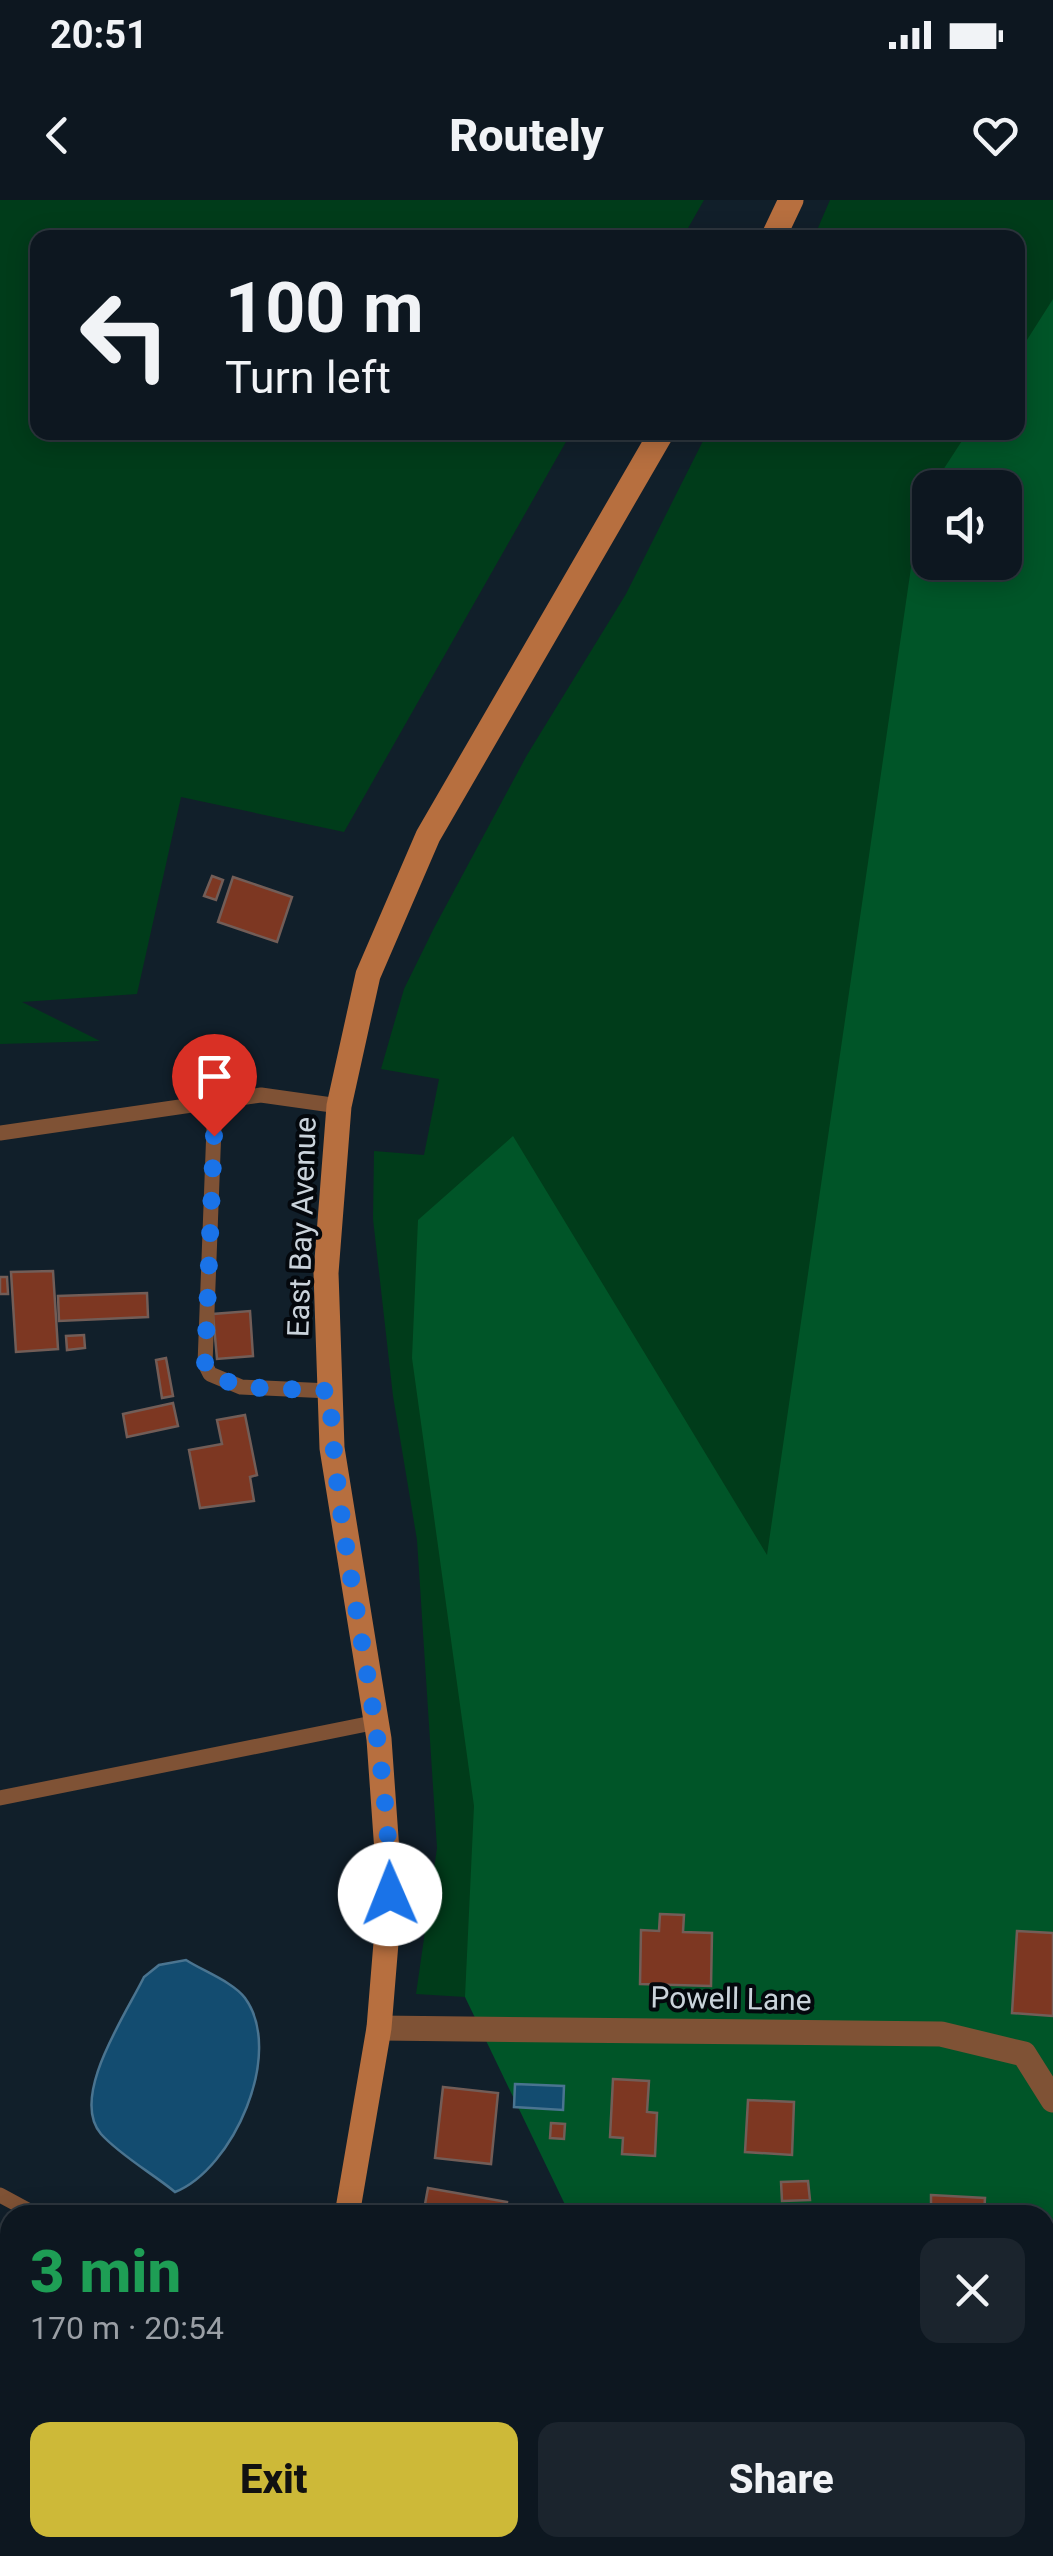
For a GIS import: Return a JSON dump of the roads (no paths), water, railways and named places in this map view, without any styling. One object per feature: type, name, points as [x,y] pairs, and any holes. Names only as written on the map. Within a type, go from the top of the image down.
[{"type":"street","points":[[777,230],[792,200]]},
{"type":"street","name":"East Bay Avenue","points":[[349,2205],[379,2028],[390,1894],[376,1722],[332,1448],[326,1274],[339,1106],[368,975],[428,836],[657,440]]},
{"type":"street","name":"Powell Lane","points":[[379,2028],[941,2034],[1024,2054],[1053,2100]]},
{"type":"lane","points":[[0,1133],[215,1101],[286,1095],[339,1106]]},
{"type":"lane","points":[[215,1101],[205,1364],[210,1374],[241,1387],[330,1391]]},
{"type":"lane","points":[[0,1798],[376,1722]]},
{"type":"water","points":[[186,1960],[226,1982],[245,1998],[256,2021],[259,2048],[256,2077],[233,2135],[216,2160],[175,2192],[101,2134],[93,2118],[92,2099],[104,2055],[144,1977],[159,1965]]},
{"type":"water","points":[[515,2084],[564,2086],[563,2110],[514,2107]]}]
